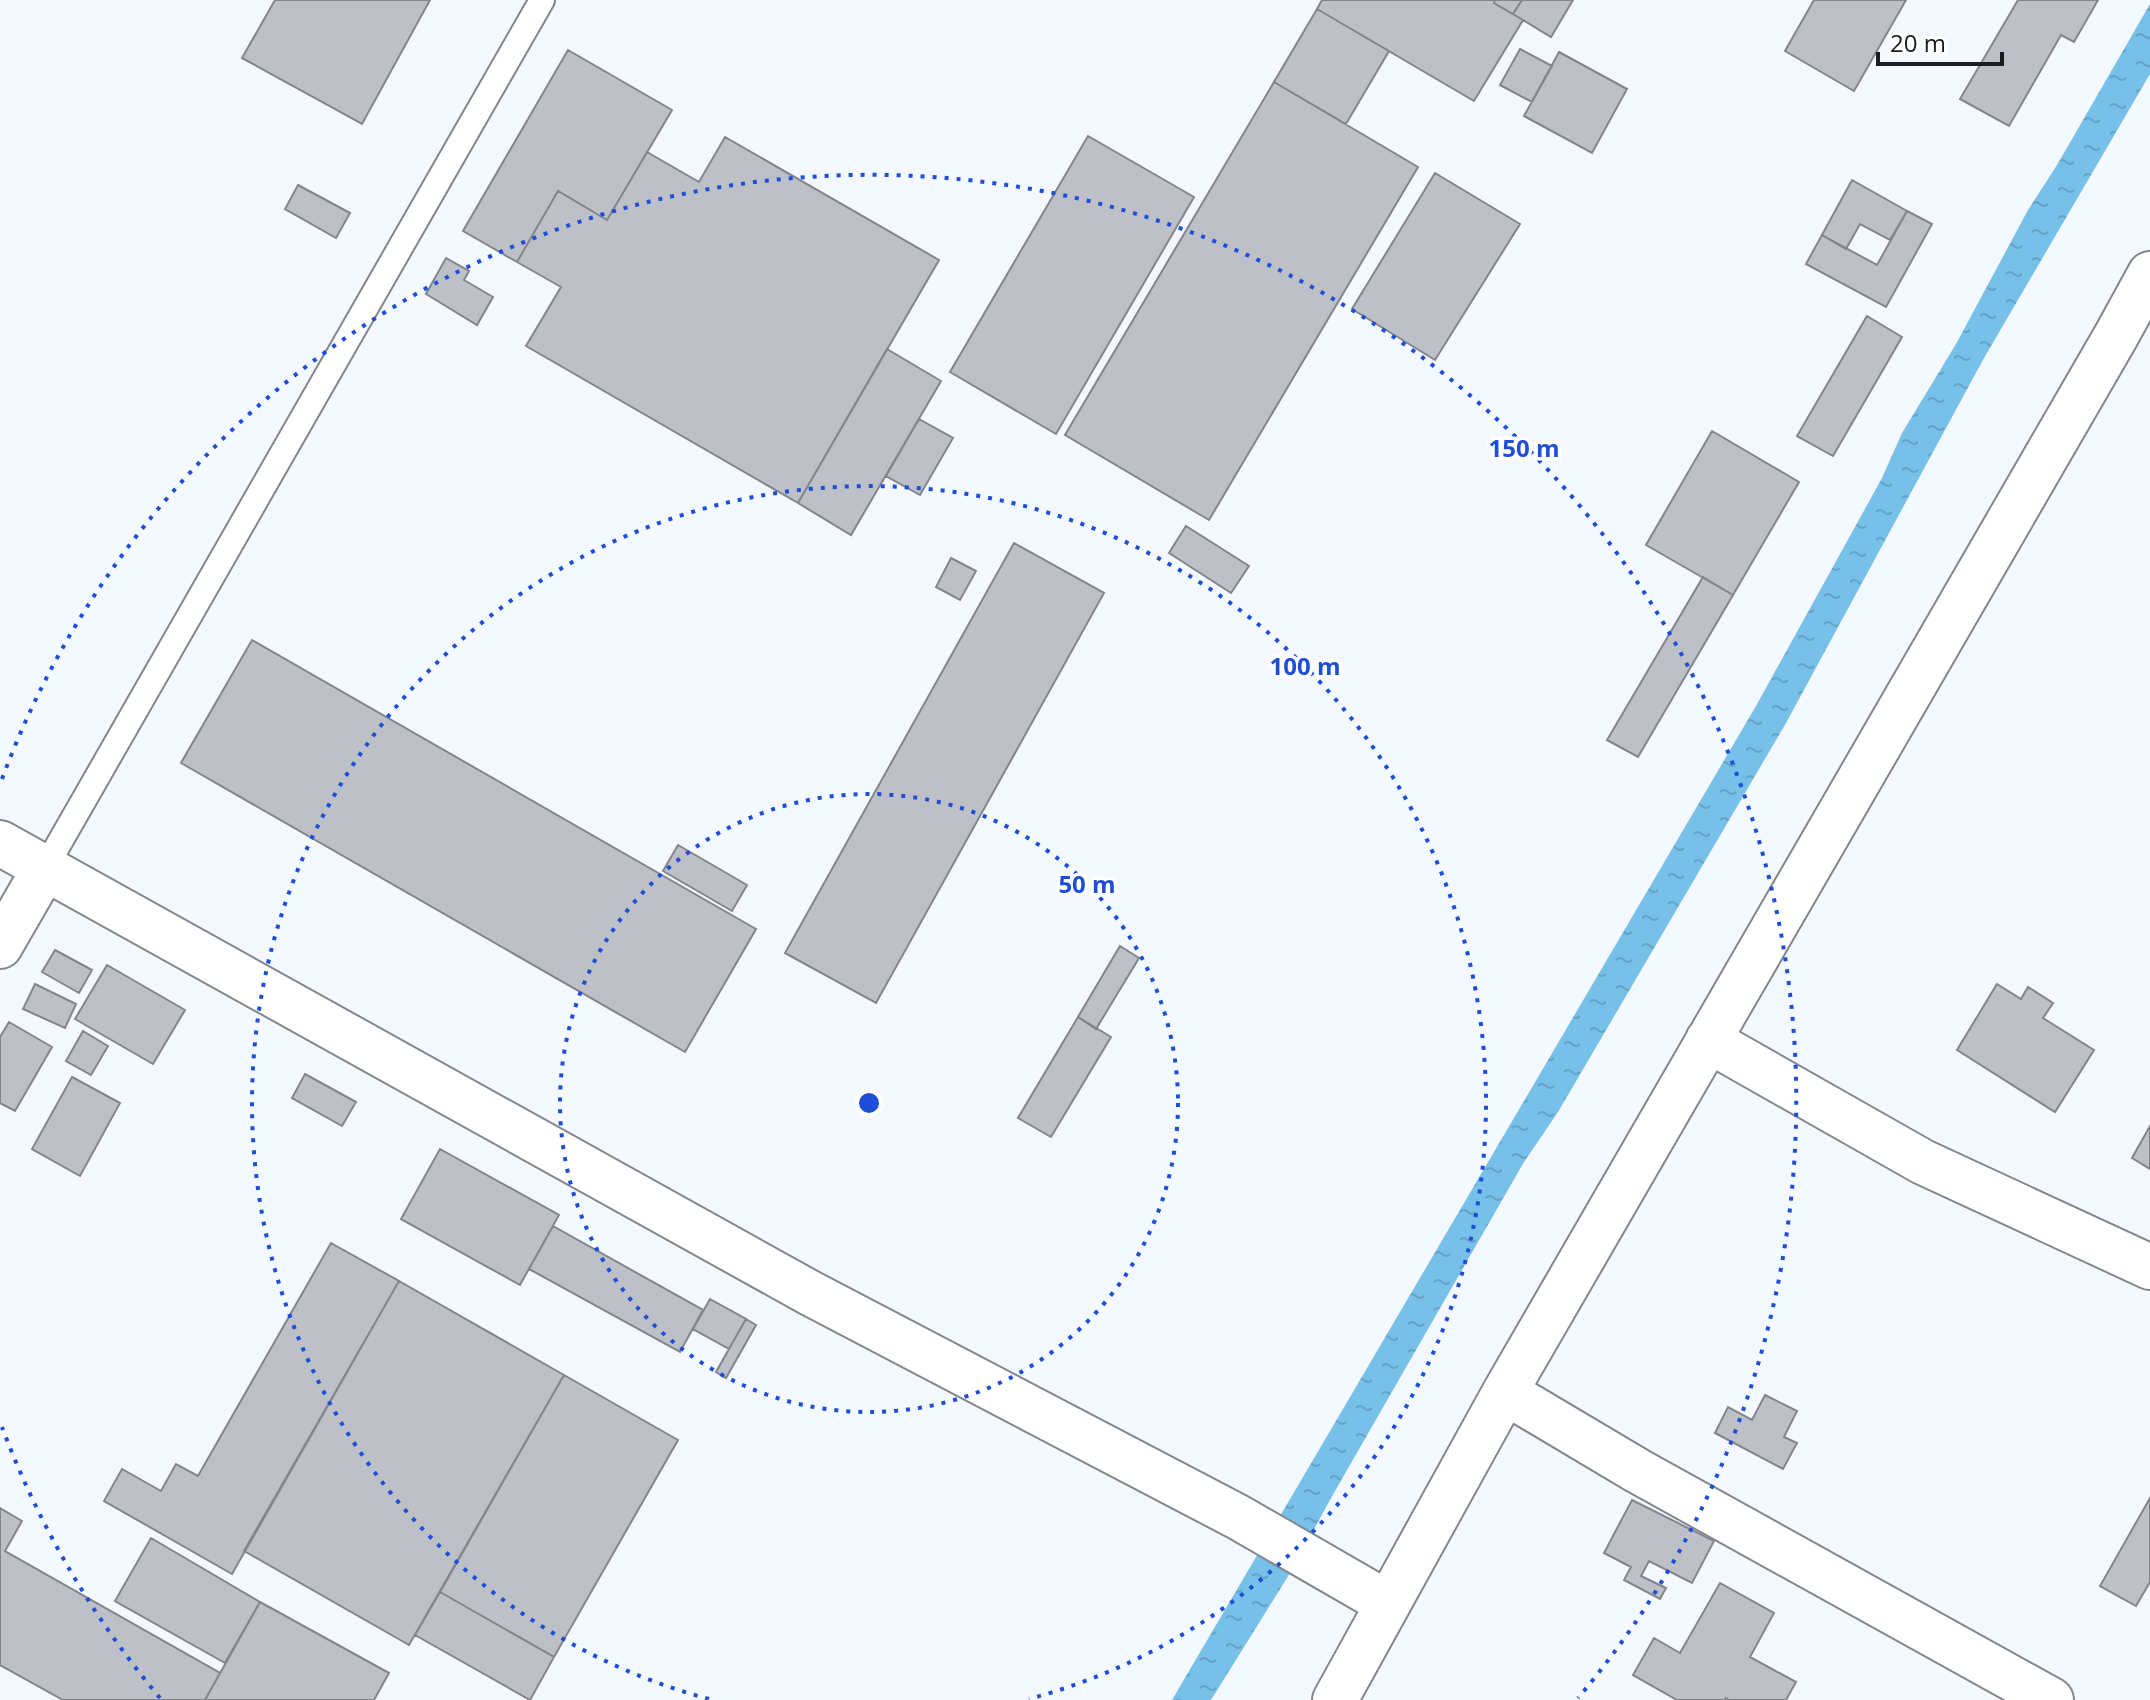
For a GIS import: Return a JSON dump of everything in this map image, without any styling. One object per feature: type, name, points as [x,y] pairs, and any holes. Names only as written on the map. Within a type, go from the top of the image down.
[{"type":"street","points":[[1335,1700],[1505,1392],[1708,1040],[2133,345],[2150,274]]},
{"type":"street","points":[[0,843],[796,1285],[1238,1517],[1387,1603]]},
{"type":"street","points":[[0,946],[45,868]]},
{"type":"street","points":[[1708,1040],[1923,1162],[2150,1267]]},
{"type":"street","points":[[1505,1392],[1638,1471],[2051,1700]]},
{"type":"lane","points":[[45,868],[542,0]]},
{"type":"water","points":[[2150,4],[2150,74],[1984,358],[1786,723],[1558,1112],[1524,1162],[1287,1578],[1211,1700],[1172,1700],[1756,706],[1882,478],[1902,433],[1956,344],[2028,210]]},
{"type":"building","points":[[275,0],[430,0],[362,124],[242,58]]},
{"type":"building","points":[[1322,0],[1495,0],[1494,3],[1523,20],[1474,101],[1317,9]]},
{"type":"building","points":[[1495,0],[1522,0],[1513,14],[1494,3]]},
{"type":"building","points":[[1522,0],[1573,0],[1551,37],[1513,14]]},
{"type":"building","points":[[1814,0],[1906,0],[1854,91],[1785,51]]},
{"type":"building","points":[[2018,0],[2098,0],[2074,42],[2061,35],[2009,126],[1960,99]]},
{"type":"building","points":[[1317,9],[1389,51],[1346,124],[1274,82]]},
{"type":"building","points":[[1520,49],[1552,66],[1532,102],[1500,85]]},
{"type":"building","points":[[568,50],[672,110],[607,220],[558,191],[517,262],[463,231]]},
{"type":"building","points":[[1559,52],[1627,89],[1592,153],[1524,116]]},
{"type":"building","points":[[1274,82],[1418,167],[1209,520],[1065,435]]},
{"type":"building","points":[[1088,136],[1194,197],[1056,434],[950,372]]},
{"type":"building","points":[[725,137],[939,260],[798,503],[526,346],[561,287],[517,262],[558,191],[607,220],[647,152],[699,182]]},
{"type":"building","points":[[1435,173],[1520,224],[1435,360],[1352,309]]},
{"type":"building","points":[[1852,180],[1907,211],[1890,240],[1860,224],[1846,249],[1822,235]]},
{"type":"building","points":[[298,185],[350,213],[336,238],[285,209]]},
{"type":"building","points":[[1907,211],[1932,224],[1886,307],[1806,264],[1822,235],[1877,265]]},
{"type":"building","points":[[446,258],[469,271],[464,280],[493,297],[477,325],[426,294]]},
{"type":"building","points":[[1867,316],[1902,337],[1833,456],[1797,436]]},
{"type":"building","points":[[887,349],[941,381],[851,535],[798,503]]},
{"type":"building","points":[[919,419],[953,438],[920,495],[886,476]]},
{"type":"building","points":[[1712,431],[1799,482],[1733,595],[1646,545]]},
{"type":"building","points":[[1186,526],[1249,566],[1231,593],[1169,553]]},
{"type":"building","points":[[1014,543],[1104,593],[876,1003],[785,953]]},
{"type":"building","points":[[951,558],[976,571],[960,600],[936,587]]},
{"type":"building","points":[[1703,577],[1733,595],[1638,757],[1607,740]]},
{"type":"building","points":[[252,640],[756,929],[685,1052],[181,763]]},
{"type":"building","points":[[678,845],[747,885],[732,911],[663,871]]},
{"type":"building","points":[[1120,946],[1139,958],[1096,1029],[1078,1017]]},
{"type":"building","points":[[55,950],[92,970],[79,993],[42,972]]},
{"type":"building","points":[[107,965],[185,1010],[153,1064],[75,1019]]},
{"type":"building","points":[[35,984],[76,1004],[65,1028],[23,1009]]},
{"type":"building","points":[[1997,984],[2021,999],[2028,987],[2053,1003],[2043,1018],[2094,1050],[2055,1112],[1957,1050]]},
{"type":"building","points":[[1078,1017],[1111,1037],[1051,1137],[1018,1118]]},
{"type":"building","points":[[9,1022],[52,1047],[15,1111],[0,1103],[0,1037]]},
{"type":"building","points":[[83,1031],[108,1046],[91,1075],[66,1061]]},
{"type":"building","points":[[305,1074],[356,1102],[342,1126],[292,1098]]},
{"type":"building","points":[[72,1077],[120,1103],[80,1176],[32,1149]]},
{"type":"building","points":[[2150,1126],[2150,1169],[2132,1158]]},
{"type":"building","points":[[440,1149],[559,1215],[520,1285],[401,1219]]},
{"type":"building","points":[[553,1226],[703,1310],[680,1352],[529,1269]]},
{"type":"building","points":[[331,1243],[399,1281],[232,1574],[104,1501],[122,1469],[161,1491],[176,1464],[198,1476]]},
{"type":"building","points":[[399,1281],[564,1375],[409,1645],[244,1551]]},
{"type":"building","points":[[710,1299],[746,1319],[729,1349],[693,1329]]},
{"type":"building","points":[[746,1319],[756,1325],[726,1378],[716,1372]]},
{"type":"building","points":[[564,1375],[678,1440],[554,1657],[440,1592]]},
{"type":"building","points":[[1765,1395],[1797,1411],[1784,1437],[1797,1443],[1783,1469],[1715,1433],[1728,1407],[1752,1420]]},
{"type":"building","points":[[2150,1498],[2150,1582],[2136,1606],[2100,1586]]},
{"type":"building","points":[[1632,1500],[1714,1541],[1692,1583],[1649,1561],[1641,1576],[1666,1588],[1660,1599],[1624,1580],[1631,1567],[1604,1553]]},
{"type":"building","points":[[0,1508],[22,1521],[5,1551],[220,1673],[205,1700],[63,1700],[0,1665]]},
{"type":"building","points":[[151,1538],[260,1602],[225,1663],[115,1601]]},
{"type":"building","points":[[1720,1583],[1774,1613],[1750,1657],[1796,1682],[1786,1700],[1677,1700],[1633,1675],[1654,1638],[1680,1653]]},
{"type":"building","points":[[440,1592],[554,1657],[530,1700],[415,1635]]},
{"type":"building","points":[[260,1602],[389,1673],[374,1700],[205,1700]]}]
